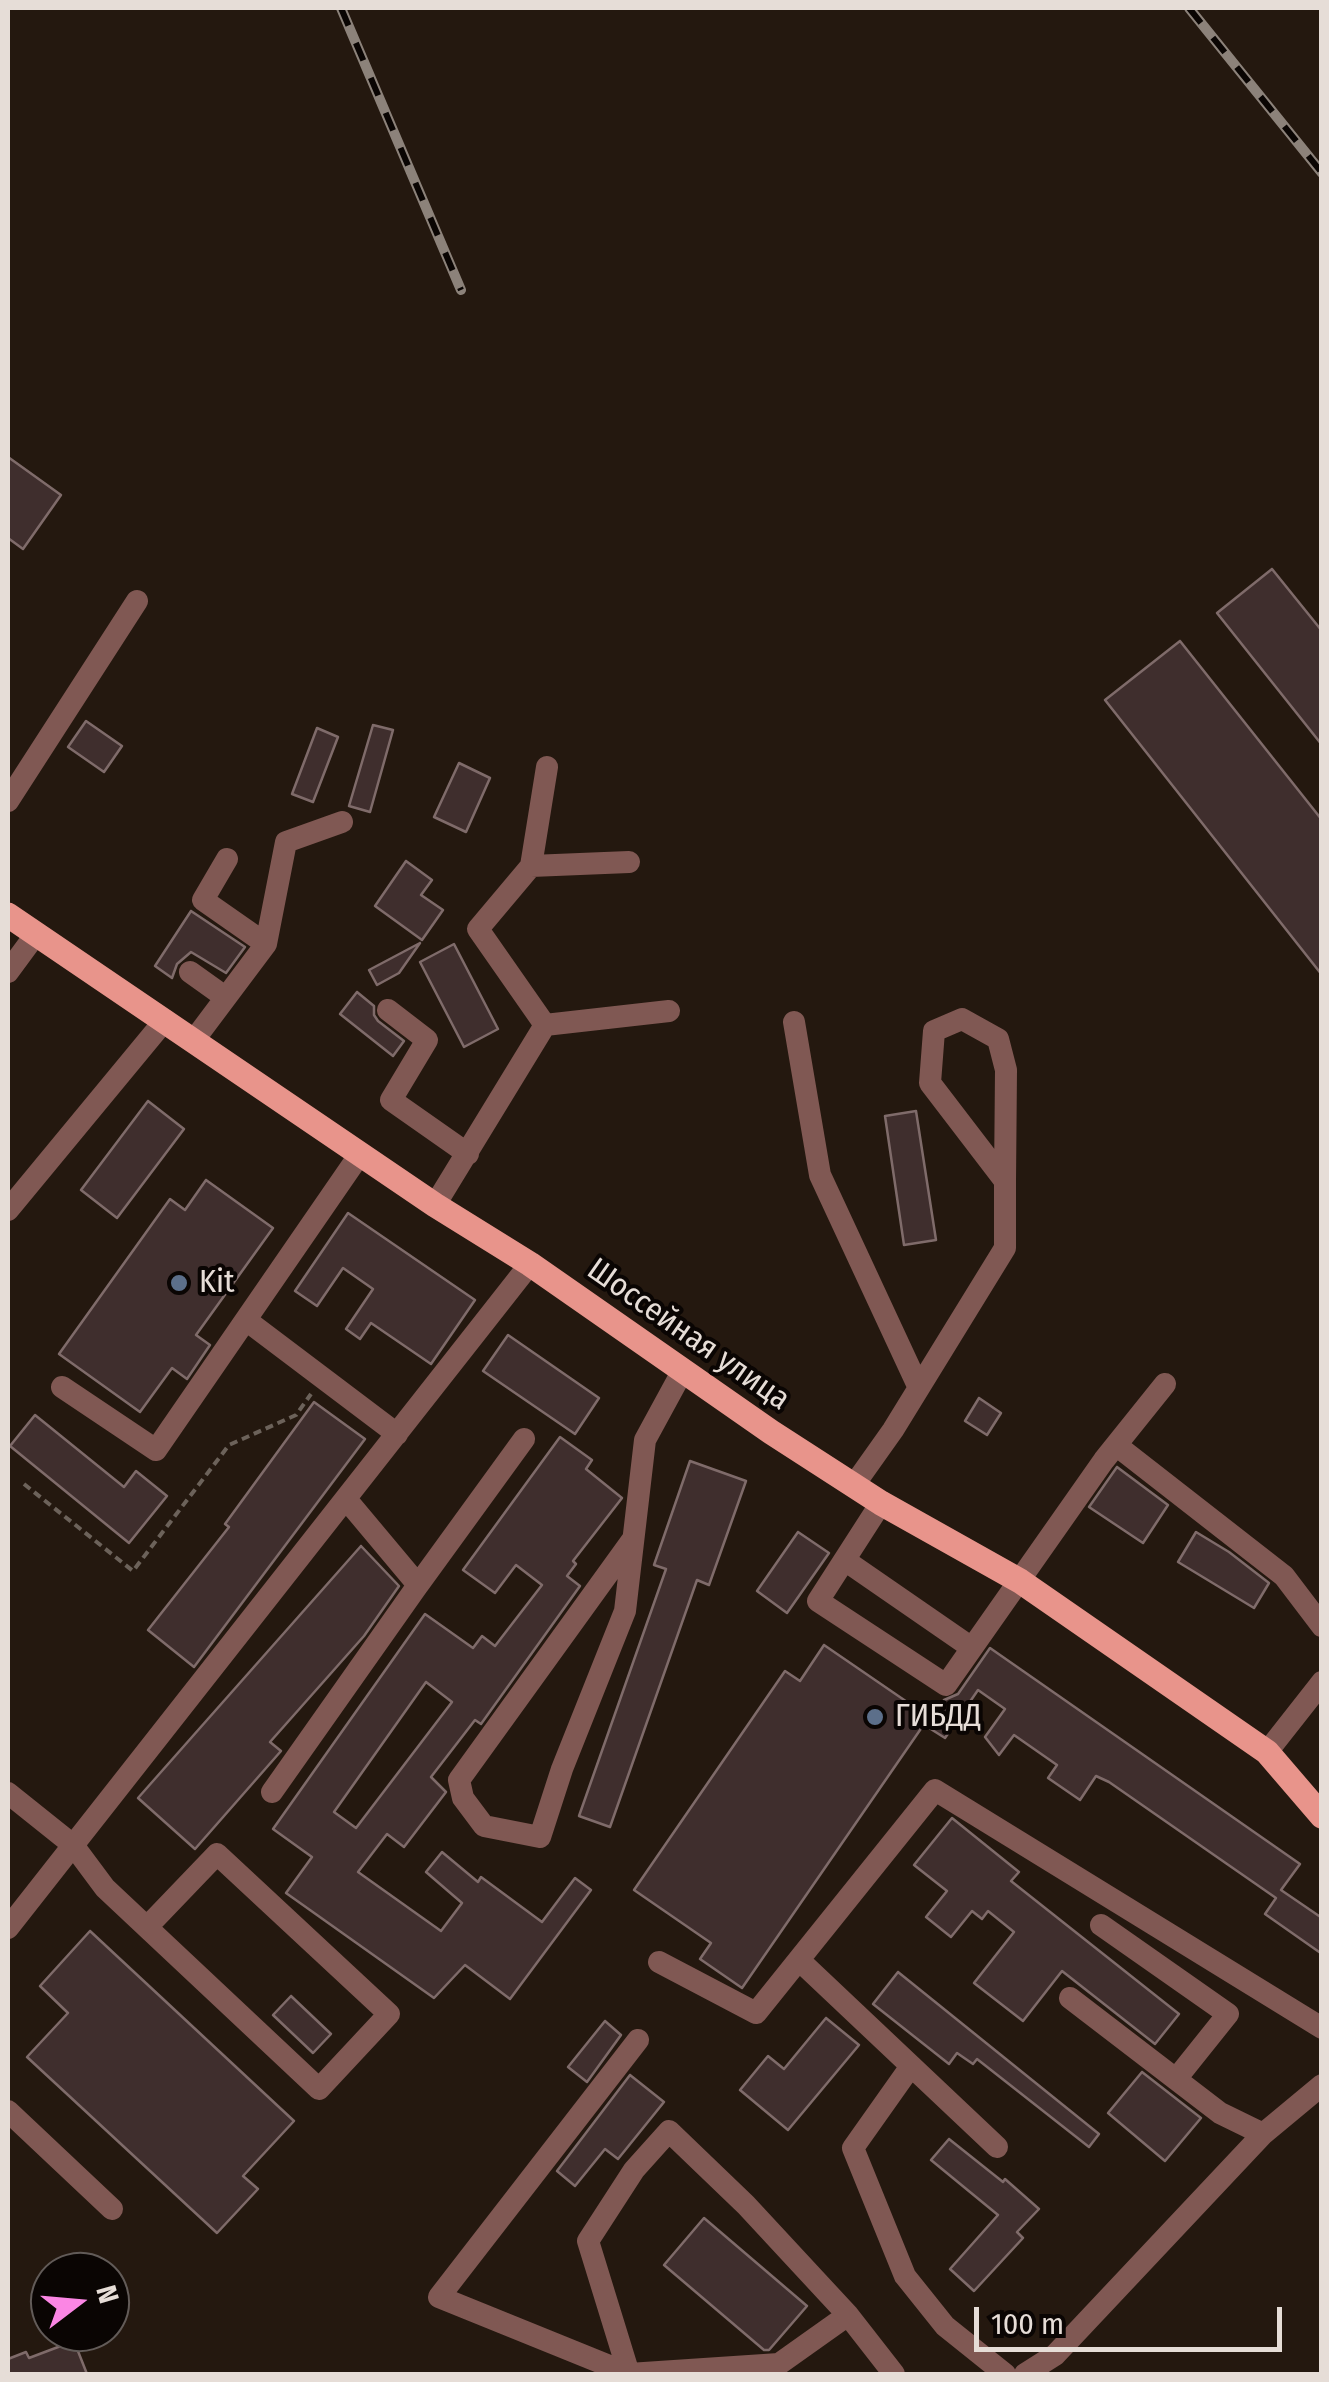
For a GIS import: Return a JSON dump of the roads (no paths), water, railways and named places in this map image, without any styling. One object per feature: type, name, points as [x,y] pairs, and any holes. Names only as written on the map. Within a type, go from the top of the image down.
[{"type":"main road","name":"Шоссейная улица","points":[[8,915],[360,1154],[530,1264],[682,1372],[882,1503],[1020,1582],[1267,1752],[1322,1816]]},
{"type":"lane","points":[[8,801],[18,764],[137,602]]},
{"type":"lane","points":[[545,1026],[478,928],[531,866],[547,767]]},
{"type":"lane","points":[[194,1040],[266,944],[286,842],[342,822]]},
{"type":"lane","points":[[227,858],[202,900],[266,944]]},
{"type":"lane","points":[[531,866],[630,862]]},
{"type":"lane","points":[[8,972],[36,934]]},
{"type":"lane","points":[[190,972],[226,997]]},
{"type":"lane","points":[[388,1010],[427,1040],[391,1100],[468,1154]]},
{"type":"lane","points":[[545,1026],[669,1010]]},
{"type":"lane","points":[[854,1485],[1004,1248],[1005,1181],[1006,1070],[998,1039],[962,1019],[934,1031],[930,1083],[1005,1181]]},
{"type":"lane","points":[[8,1210],[164,1020]]},
{"type":"lane","points":[[794,1022],[820,1175],[918,1388]]},
{"type":"lane","points":[[435,1204],[545,1026]]},
{"type":"lane","points":[[62,1388],[156,1450],[360,1154]]},
{"type":"lane","points":[[8,1928],[530,1264]]},
{"type":"lane","points":[[246,1320],[397,1434]]},
{"type":"lane","points":[[633,1539],[459,1780],[464,1798],[484,1826],[540,1837],[562,1769],[625,1612],[645,1440],[682,1372]]},
{"type":"lane","points":[[882,1503],[818,1601],[946,1685],[1116,1445],[1165,1384]]},
{"type":"lane","points":[[272,1792],[524,1439]]},
{"type":"lane","points":[[1116,1445],[1284,1576],[1322,1626]]},
{"type":"lane","points":[[346,1499],[418,1585]]},
{"type":"lane","points":[[846,1561],[972,1648]]},
{"type":"lane","points":[[1267,1752],[1322,1682]]},
{"type":"lane","points":[[658,1962],[756,2013],[935,1790],[1322,2028]]},
{"type":"lane","points":[[8,1793],[73,1845],[105,1888],[320,2090],[389,2014],[217,1854],[148,1928]]},
{"type":"lane","points":[[1101,1925],[1228,2014],[1176,2079]]},
{"type":"lane","points":[[798,1960],[997,2147]]},
{"type":"lane","points":[[1070,1998],[1220,2113],[1263,2134]]},
{"type":"lane","points":[[638,2040],[439,2297],[629,2374],[779,2364],[848,2315]]},
{"type":"lane","points":[[912,2066],[853,2148],[905,2276],[945,2326],[1005,2374]]},
{"type":"lane","points":[[1025,2374],[1055,2355],[1263,2134],[1322,2085]]},
{"type":"lane","points":[[8,2111],[112,2209]]},
{"type":"lane","points":[[629,2374],[588,2241],[634,2170],[669,2132],[746,2205],[848,2315],[894,2374]]},
{"type":"railway","points":[[341,8],[461,290]]},
{"type":"railway","points":[[1189,8],[1322,173]]},
{"type":"place","name":"Kit","points":[[179,1283]]},
{"type":"place","name":"ГИБДД","points":[[875,1717]]}]
